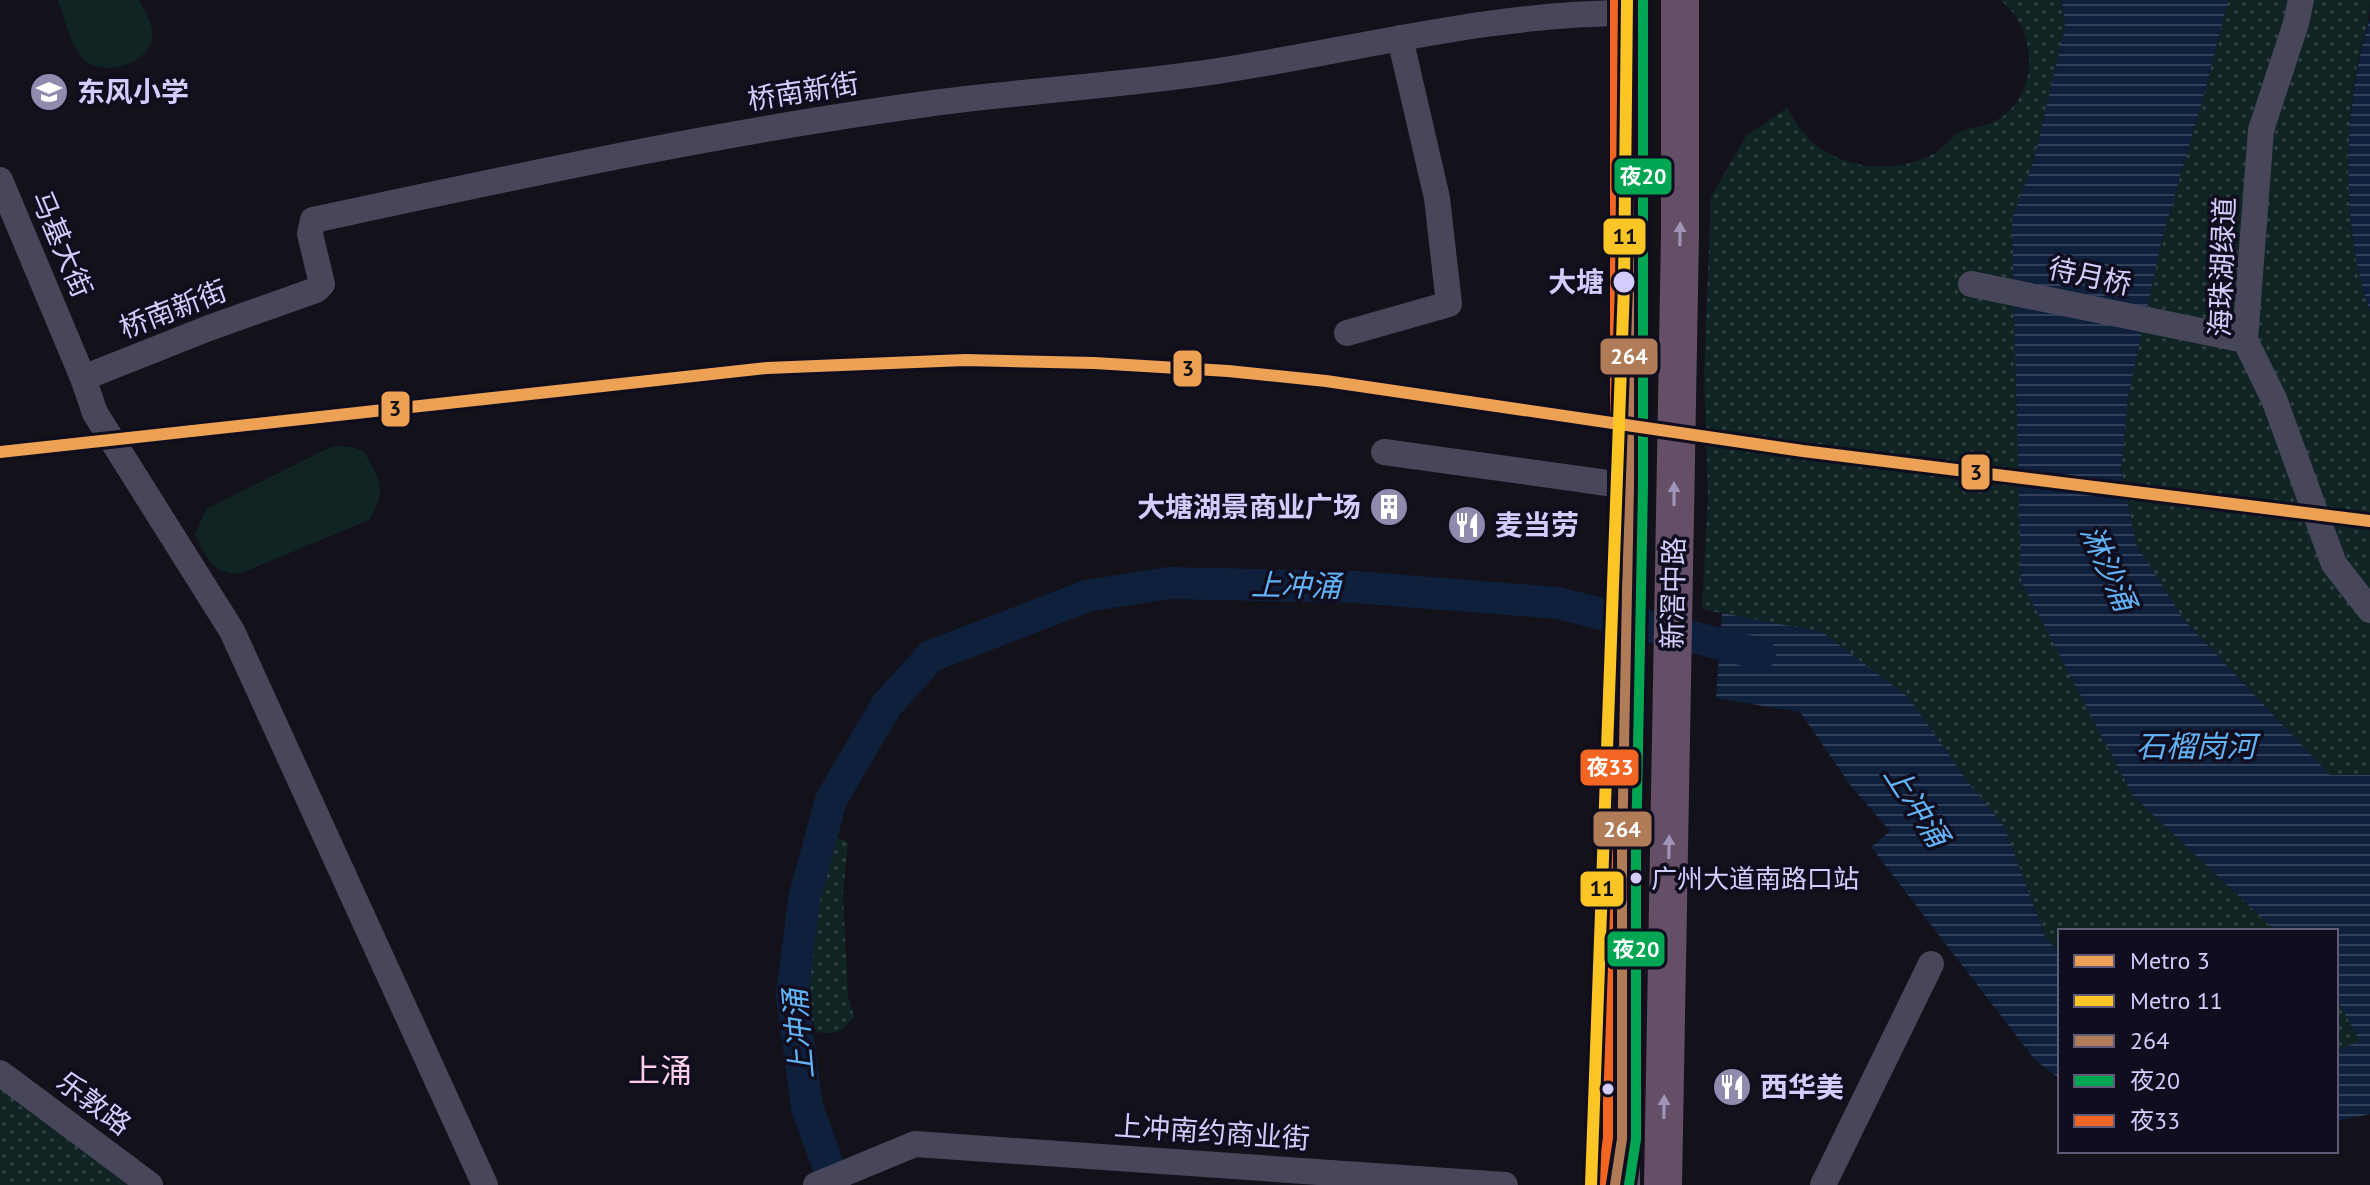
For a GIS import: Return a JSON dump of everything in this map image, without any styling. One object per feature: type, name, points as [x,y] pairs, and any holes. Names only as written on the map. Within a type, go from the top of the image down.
[{"type":"highway","name":"新滘中路","points":[[1663,1185],[1680,234],[1680,0]]},
{"type":"highway","name":"新滘中路","points":[[1618,1185],[1622,1139],[1624,674],[1629,486],[1629,6]]},
{"type":"street","name":"海珠湖绿道","points":[[2301,0],[2261,130],[2245,340],[2274,399],[2334,564],[2370,610]]},
{"type":"street","name":"桥南新街","points":[[83,378],[316,290],[322,284],[310,234],[313,220],[612,156],[830,119],[919,105],[1218,71],[1400,38],[1598,13],[1629,6]]},
{"type":"street","points":[[1347,333],[1449,304],[1437,198],[1400,38]]},
{"type":"street","name":"马基大街","points":[[0,180],[95,413],[232,631],[485,1185]]},
{"type":"street","name":"待月桥","points":[[1971,284],[2245,340]]},
{"type":"street","points":[[1384,452],[1629,486]]},
{"type":"street","points":[[1823,1185],[1931,964]]},
{"type":"street","name":"乐敦路","points":[[0,1073],[150,1185]]},
{"type":"street","name":"上冲南约商业街","points":[[816,1185],[915,1144],[1505,1185]]},
{"type":"green space","points":[[58,0],[139,0],[152,29],[146,52],[136,60],[111,68],[87,62],[75,47]]},
{"type":"green space","points":[[2000,0],[2062,0],[2065,28],[2034,160],[2012,219],[2133,796],[2274,929],[2058,929],[2058,951],[2046,939],[2004,826],[1973,789],[1742,618],[1702,609],[1708,496],[1704,372],[1711,197],[1746,136],[1787,108],[1805,135],[1821,149],[1852,163],[1885,167],[1917,161],[1937,152],[1962,131],[1997,120],[2011,109],[2027,78],[2027,44],[2013,12]]},
{"type":"green space","points":[[2228,0],[2370,0],[2353,95],[2349,190],[2355,253],[2370,310],[2370,775],[2330,775],[2184,620],[2136,544],[2121,470],[2128,397],[2162,239]]},
{"type":"green space","points":[[333,446],[351,447],[364,452],[378,478],[380,493],[369,520],[239,574],[222,571],[211,562],[195,535],[206,509]]},
{"type":"green space","points":[[829,835],[848,842],[843,894],[848,996],[854,1016],[842,1029],[829,1033],[816,1032],[805,997],[816,887]]},
{"type":"green space","points":[[2338,1001],[2361,1041],[2338,1050]]},
{"type":"green space","points":[[0,1084],[128,1185],[0,1185]]},
{"type":"water","name":"石榴岗河","points":[[2062,0],[2228,0],[2162,239],[2128,397],[2121,470],[2136,544],[2184,620],[2330,775],[2370,775],[2370,1114],[2338,1121],[2338,1050],[2360,1041],[2338,1002],[2338,929],[2274,929],[2133,796],[2021,581],[2012,219],[2034,160],[2065,28]]},
{"type":"water","points":[[2370,19],[2370,310],[2354,243],[2349,165],[2354,87]]},
{"type":"water","points":[[1722,613],[1822,632],[1908,697],[1973,789],[2004,826],[2046,939],[2058,951],[2058,1077],[2035,1060],[1871,847],[1890,831],[1851,786],[1800,712],[1716,698]]},
{"type":"waterway","name":"上冲涌","points":[[835,1185],[807,1107],[792,996],[804,899],[831,800],[886,706],[931,656],[1087,596],[1168,583],[1355,587],[1558,603],[1760,654]]},
{"type":"metro line","name":"11","points":[[1591,1185],[1624,286],[1627,0]]},
{"type":"metro line","name":"3","points":[[0,452],[767,368],[965,360],[1094,363],[1326,381],[1803,451],[2370,521]]},
{"type":"transit line","name":"夜33","points":[[1601,1183],[1608,1138],[1608,853],[1615,486],[1615,0]]},
{"type":"transit line","name":"264","points":[[1615,1185],[1622,1139],[1622,853],[1629,486],[1629,0]]},
{"type":"transit line","name":"夜20","points":[[1629,1185],[1636,1139],[1636,853],[1643,486],[1643,0]]},
{"type":"place","name":"东风小学","points":[[49,92]]},
{"type":"place","name":"大塘","points":[[1624,282]]},
{"type":"place","name":"大塘湖景商业广场","points":[[1389,507]]},
{"type":"place","name":"麦当劳","points":[[1467,525]]},
{"type":"place","name":"广州大道南路口站","points":[[1636,878]]},
{"type":"place","name":"西华美","points":[[1732,1087]]},
{"type":"district","name":"上涌","points":[[660,1071]]},
{"type":"water label","name":"淋沙涌","points":[[2108,568]]}]
